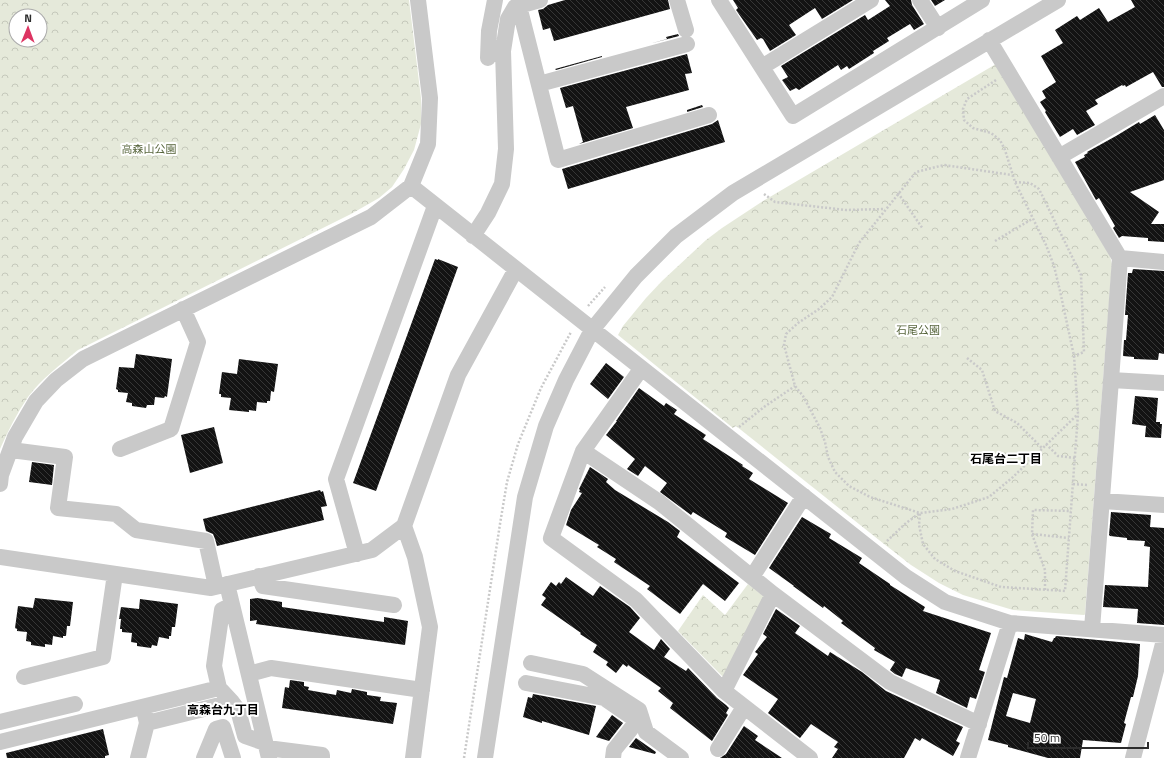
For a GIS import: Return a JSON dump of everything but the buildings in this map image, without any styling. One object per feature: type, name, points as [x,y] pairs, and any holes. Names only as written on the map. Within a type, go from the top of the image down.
[{"type":"street","points":[[0,484],[1,475],[15,437],[36,401],[56,380],[83,359],[371,216],[410,186],[428,144],[430,98],[418,0]]},
{"type":"street","points":[[488,58],[489,31],[495,0]]},
{"type":"street","points":[[473,236],[488,214],[502,184],[506,149],[503,51],[508,19],[515,7],[540,0]]},
{"type":"street","points":[[539,84],[686,37],[677,0]]},
{"type":"street","points":[[719,0],[793,116],[982,0]]},
{"type":"street","points":[[762,68],[871,0]]},
{"type":"street","points":[[920,0],[938,28]]},
{"type":"street","points":[[485,758],[525,497],[546,426],[566,380],[592,330],[636,276],[676,236],[733,193],[1058,0]]},
{"type":"street","points":[[519,6],[558,160],[709,115]]},
{"type":"street","points":[[989,40],[1120,258],[1092,629]]},
{"type":"street","points":[[1059,157],[1164,96]]},
{"type":"street","points":[[410,186],[876,554],[906,577],[945,602],[1010,623],[1164,635]]},
{"type":"street","points":[[357,554],[336,479],[435,206]]},
{"type":"street","points":[[1120,258],[1164,262]]},
{"type":"street","points":[[0,557],[211,588],[372,550],[404,526],[458,375],[516,270]]},
{"type":"street","points":[[120,449],[171,429],[198,342],[183,309]]},
{"type":"street","points":[[641,368],[583,450],[551,538],[636,600],[724,691],[810,758]]},
{"type":"street","points":[[1111,380],[1164,383]]},
{"type":"street","points":[[11,450],[65,457],[58,508],[116,514],[136,530],[206,540],[222,585],[232,605],[267,750]]},
{"type":"street","points":[[583,450],[659,502],[773,594],[890,682],[979,724]]},
{"type":"street","points":[[752,577],[804,496]]},
{"type":"street","points":[[1102,501],[1164,505]]},
{"type":"street","points":[[404,526],[415,557],[430,627],[412,758]]},
{"type":"street","points":[[24,677],[103,658],[114,574]]},
{"type":"street","points":[[259,576],[263,586],[394,605]]},
{"type":"street","points":[[724,691],[773,594]]},
{"type":"street","points":[[232,605],[222,610],[214,666],[219,688],[238,710],[245,736],[267,750],[298,755],[322,755],[322,758]]},
{"type":"street","points":[[968,758],[1010,623]]},
{"type":"street","points":[[1133,758],[1164,640]]},
{"type":"street","points":[[531,662],[583,674],[639,710],[646,732],[681,758]]},
{"type":"street","points":[[249,674],[271,668],[422,690]]},
{"type":"street","points":[[526,683],[604,698],[633,718],[634,725],[614,750],[613,758]]},
{"type":"street","points":[[75,704],[5,721],[8,740],[219,688]]},
{"type":"street","points":[[147,723],[232,702]]},
{"type":"street","points":[[138,758],[147,723],[144,706]]},
{"type":"street","points":[[718,749],[744,707]]},
{"type":"street","points":[[204,758],[216,729],[223,727],[233,758]]},
{"type":"street","points":[[629,730],[667,758]]},
{"type":"path","points":[[920,513],[918,525],[923,544],[935,559],[955,571],[1001,587],[1065,591],[1078,414],[1074,356],[1054,266],[1046,245],[1032,219],[1012,175],[1000,140],[991,133],[973,128],[964,120],[963,109],[967,98],[993,81],[1009,74]]},
{"type":"path","points":[[1012,175],[944,165],[916,172],[859,243],[832,297],[819,309],[798,323],[786,334],[784,345],[795,386],[803,396],[820,428],[828,457],[835,472],[849,486],[870,497],[920,513],[952,509],[990,497],[1013,477],[1078,414]]},
{"type":"path","points":[[1015,182],[1030,183],[1039,189],[1081,275],[1084,352],[1074,356]]},
{"type":"path","points":[[749,183],[775,202],[846,210],[886,209]]},
{"type":"path","points":[[898,193],[923,229]]},
{"type":"path","points":[[995,241],[1032,219]]},
{"type":"path","points":[[464,758],[507,482],[518,444],[541,388],[567,338],[591,302],[605,286]]},
{"type":"path","points":[[967,358],[982,370],[995,411],[1017,423],[1042,448]]},
{"type":"path","points":[[728,436],[764,407],[795,386]]},
{"type":"path","points":[[1046,444],[1058,456],[1075,458]]},
{"type":"path","points":[[1044,590],[1045,570],[1032,534],[1033,510],[1071,511]]},
{"type":"path","points":[[876,554],[888,539],[920,513]]},
{"type":"path","points":[[1032,534],[1069,538]]},
{"type":"green space","name":"高森山公園","points":[[0,0],[409,0],[421,98],[421,124],[414,150],[392,187],[379,198],[351,214],[78,350],[51,372],[33,390],[9,429],[0,449]]},
{"type":"green space","name":"石尾公園","points":[[996,64],[1110,256],[1112,264],[1084,615],[1013,610],[963,595],[939,583],[911,565],[736,426],[733,428],[618,335],[623,326],[662,281],[706,240],[722,228],[763,201]]},
{"type":"green space","points":[[748,584],[766,598],[724,678],[678,631],[703,595],[725,615]]},
{"type":"district","name":"石尾台二丁目","points":[[1006,458]]},
{"type":"district","name":"高森台九丁目","points":[[223,709]]}]
